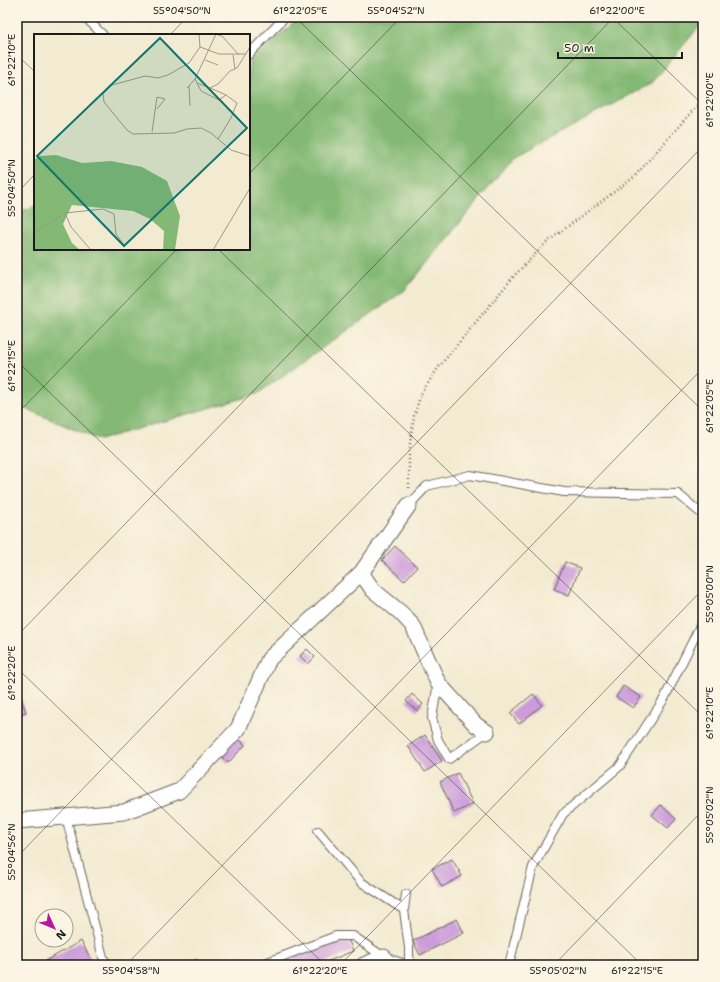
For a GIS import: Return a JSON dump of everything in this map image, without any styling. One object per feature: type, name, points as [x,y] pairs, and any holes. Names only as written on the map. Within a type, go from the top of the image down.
[{"type":"street","points":[[17,822],[124,812],[179,791],[238,729],[269,659],[361,573],[409,505]]},
{"type":"street","points":[[361,573],[373,590],[401,613],[413,626],[438,683],[476,725],[487,732]]},
{"type":"street","points":[[364,965],[384,957]]},
{"type":"lane","points":[[85,17],[102,34]]},
{"type":"lane","points":[[250,53],[285,17]]},
{"type":"lane","points":[[409,505],[427,486],[470,475],[564,492],[678,494],[703,515]]},
{"type":"lane","points":[[509,965],[533,867],[563,814],[620,766],[664,699],[703,620]]},
{"type":"lane","points":[[438,683],[432,718],[438,740],[449,759],[487,732]]},
{"type":"lane","points":[[66,817],[103,957],[107,965]]},
{"type":"lane","points":[[318,831],[361,882],[404,910]]},
{"type":"lane","points":[[260,965],[336,936],[353,936],[384,957],[408,965],[410,948],[404,910],[406,894]]},
{"type":"path","points":[[409,505],[409,451],[414,416],[421,394],[438,368],[514,276],[547,242],[634,177],[703,99]]},
{"type":"green space","points":[[301,17],[703,17],[703,22],[652,83],[513,158],[405,290],[257,394],[99,440],[17,405],[17,213],[34,206],[34,250],[250,250],[250,60]]},
{"type":"building","points":[[395,546],[417,567],[404,581],[382,560]]},
{"type":"building","points":[[565,562],[580,568],[569,595],[554,589]]},
{"type":"building","points":[[307,649],[315,657],[308,664],[300,656]]},
{"type":"building","points":[[17,676],[20,684],[17,685]]},
{"type":"building","points":[[623,686],[641,697],[633,708],[616,697]]},
{"type":"building","points":[[412,694],[423,704],[417,711],[406,701]]},
{"type":"building","points":[[533,694],[542,705],[519,724],[510,713]]},
{"type":"building","points":[[20,695],[26,712],[17,715],[17,696]]},
{"type":"building","points":[[425,735],[442,761],[425,772],[408,746]]},
{"type":"building","points":[[237,737],[245,745],[228,763],[220,755]]},
{"type":"building","points":[[458,773],[473,804],[454,813],[440,782]]},
{"type":"building","points":[[661,805],[676,819],[668,828],[652,815]]},
{"type":"building","points":[[452,859],[462,876],[442,887],[432,869]]},
{"type":"building","points":[[457,919],[464,933],[420,955],[413,941]]},
{"type":"building","points":[[332,939],[349,941],[353,951],[319,965],[270,965]]},
{"type":"building","points":[[81,941],[93,963],[89,965],[43,965],[42,963],[69,948],[74,948],[74,945]]},
{"type":"building","points":[[197,959],[200,965],[184,965]]},
{"type":"building","points":[[447,960],[449,965],[436,965]]}]
